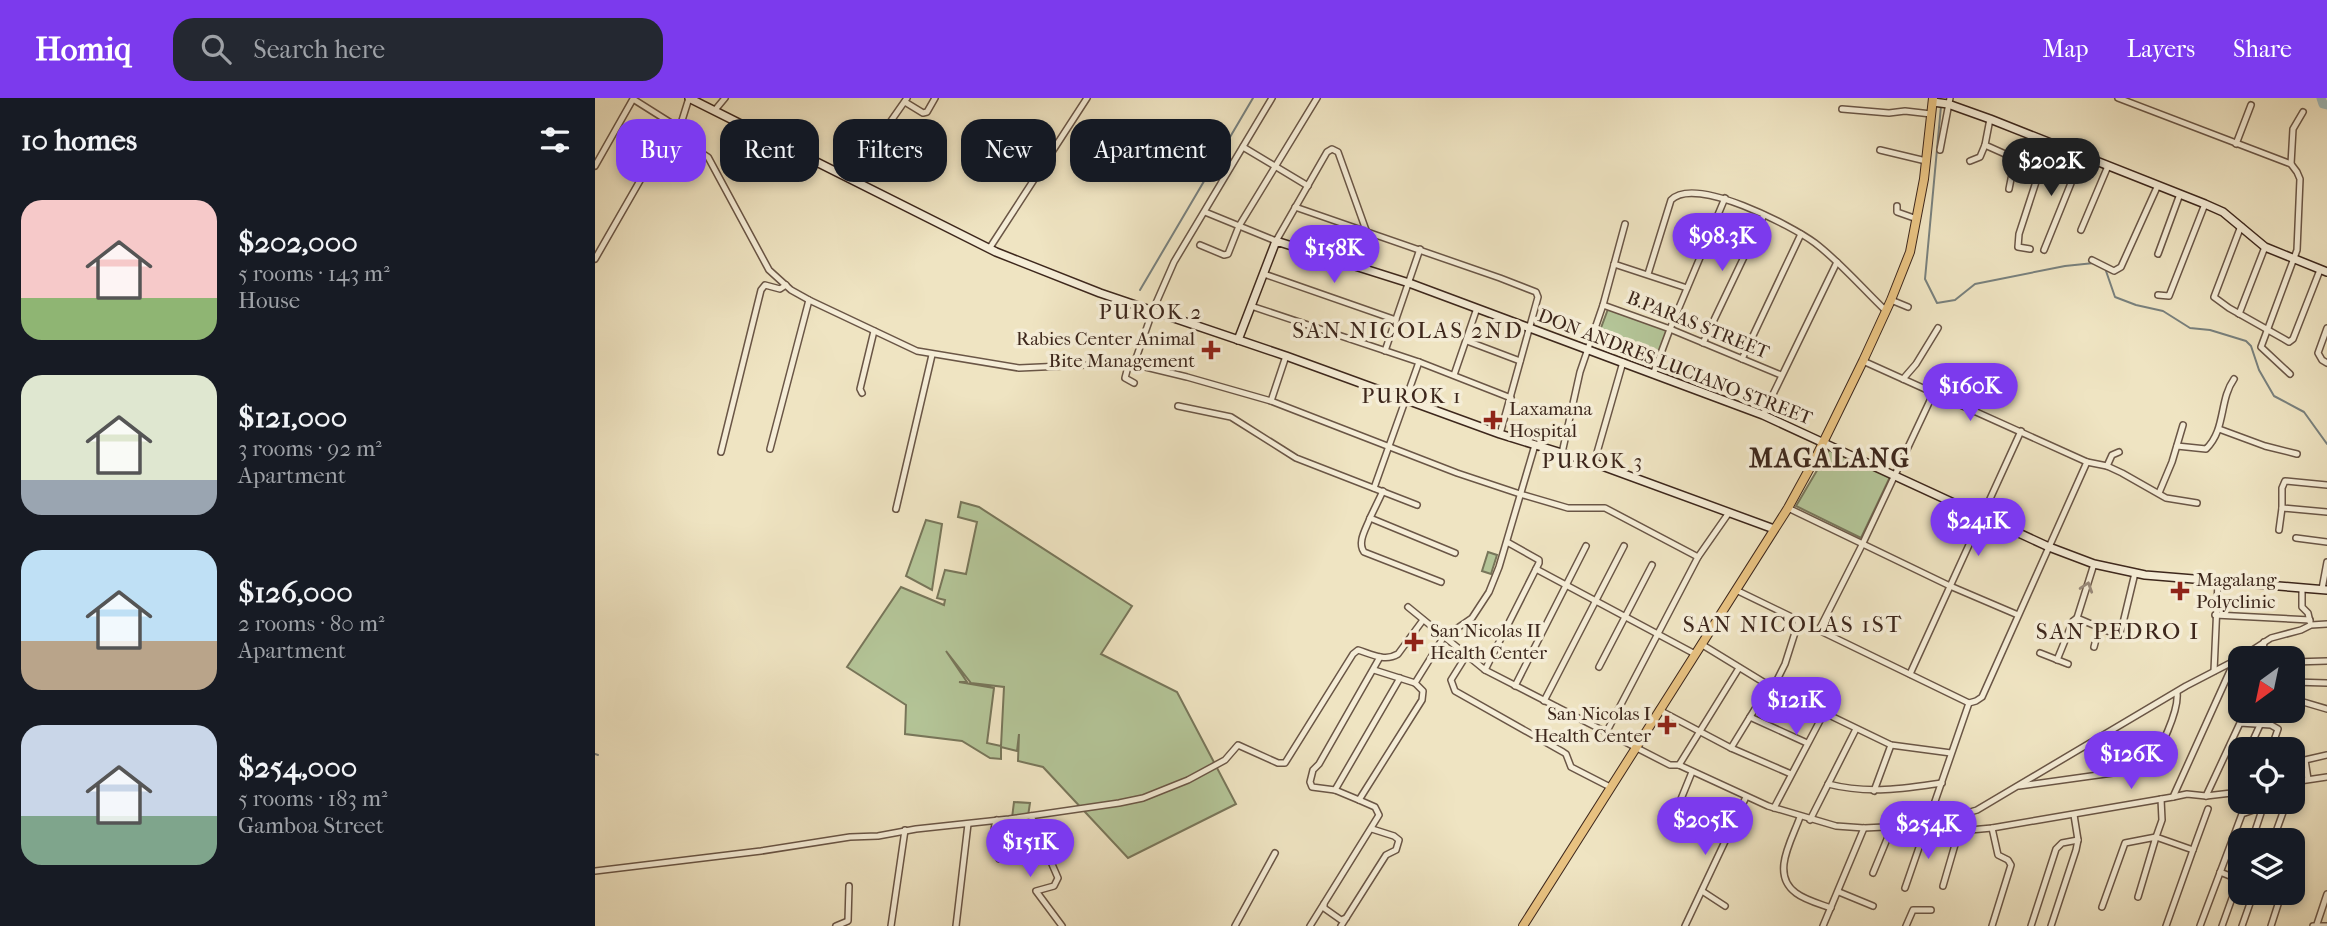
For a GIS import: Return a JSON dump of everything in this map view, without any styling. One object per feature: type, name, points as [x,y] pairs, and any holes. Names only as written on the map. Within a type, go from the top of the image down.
[{"type":"main road","points":[[1523,926],[1788,508],[1824,442],[1891,300],[1910,252],[1926,161],[1931,114],[1941,101]]},
{"type":"street","points":[[682,119],[689,98],[833,170]]},
{"type":"street","points":[[715,110],[726,98]]},
{"type":"street","points":[[893,119],[906,100],[922,113],[927,112],[935,98]]},
{"type":"street","points":[[989,249],[1087,98]]},
{"type":"street","points":[[1134,383],[1125,378],[1174,262],[1272,98]]},
{"type":"street","points":[[1200,245],[1226,255],[1239,226],[1317,98]]},
{"type":"street","points":[[2118,98],[2291,164],[2297,172],[2300,179],[2295,260],[2261,347],[2290,374]]},
{"type":"street","points":[[620,119],[633,99],[665,119]]},
{"type":"street","points":[[1940,150],[1941,101],[2223,212],[2241,226],[2265,247],[2324,271],[2291,342],[2239,314],[2214,296],[2241,226]]},
{"type":"street","points":[[2236,144],[2251,106]]},
{"type":"street","points":[[1842,108],[1931,114]]},
{"type":"street","points":[[2291,164],[2293,129],[2303,112]]},
{"type":"street","points":[[1970,161],[1980,157],[1990,119]]},
{"type":"street","points":[[595,166],[616,127]]},
{"type":"street","points":[[2030,249],[2018,247],[2018,239],[2049,142]]},
{"type":"street","points":[[1985,145],[2032,166],[2041,166]]},
{"type":"street","points":[[1243,147],[1308,187]]},
{"type":"street","points":[[1237,340],[1276,241],[1329,149],[1338,152],[1367,233]]},
{"type":"street","points":[[1880,150],[1926,161]]},
{"type":"street","points":[[706,156],[769,270],[809,300],[917,351],[1019,368],[1131,363],[1271,401],[1457,473],[1520,494],[1568,508],[1605,508],[1698,557]]},
{"type":"street","points":[[2044,250],[2083,156]]},
{"type":"street","points":[[2009,189],[2015,159]]},
{"type":"street","points":[[2081,230],[2108,166]]},
{"type":"street","points":[[595,259],[639,182]]},
{"type":"street","points":[[857,182],[989,249],[1100,293],[1286,356],[1500,434],[1594,463],[1774,530]]},
{"type":"street","points":[[2092,260],[2114,271],[2122,267],[2158,185]]},
{"type":"street","points":[[1648,274],[1674,196],[1714,194],[1801,234],[1837,262],[1886,311]]},
{"type":"street","points":[[2158,254],[2180,194]]},
{"type":"street","points":[[1654,372],[1725,198]]},
{"type":"street","points":[[2158,295],[2169,296],[2205,204]]},
{"type":"street","points":[[1897,206],[1898,213],[1917,219]]},
{"type":"street","points":[[1295,207],[1536,292],[1538,298],[1500,434]]},
{"type":"street","points":[[1205,212],[1276,241]]},
{"type":"street","points":[[1703,343],[1764,215]]},
{"type":"street","points":[[1562,453],[1580,372],[1603,305],[1625,224]]},
{"type":"street","points":[[1742,359],[1801,234]]},
{"type":"street","name":"DON ANDRES LUCIANO STREET","points":[[1276,241],[1409,283],[1654,372],[1763,415],[2049,547],[2094,564],[2135,573],[2324,590]]},
{"type":"street","points":[[2239,314],[2265,247]]},
{"type":"street","points":[[1385,351],[1420,249]]},
{"type":"street","points":[[1763,415],[1837,262]]},
{"type":"street","points":[[1614,264],[1687,288]]},
{"type":"street","points":[[1264,274],[1396,320]]},
{"type":"street","points":[[721,452],[761,290],[765,285],[780,289],[786,285]]},
{"type":"street","points":[[770,449],[809,300]]},
{"type":"street","points":[[1891,300],[1908,307]]},
{"type":"street","name":"B.PARAS STREET","points":[[1603,305],[1670,329],[1781,375]]},
{"type":"street","points":[[1251,306],[1419,362],[1511,398]]},
{"type":"street","points":[[1454,375],[1477,308]]},
{"type":"street","points":[[1903,379],[1916,364],[1938,328]]},
{"type":"street","points":[[2327,328],[2318,353],[2327,363]]},
{"type":"street","points":[[863,393],[860,389],[874,331]]},
{"type":"street","points":[[1467,341],[1520,360]]},
{"type":"street","points":[[896,509],[932,355]]},
{"type":"street","points":[[1271,401],[1286,356]]},
{"type":"street","points":[[1863,361],[2087,462],[2107,466],[2166,498],[2197,503]]},
{"type":"street","points":[[1374,488],[1419,362]]},
{"type":"street","points":[[1594,463],[1623,362]]},
{"type":"street","points":[[2177,446],[2206,449],[2214,440],[2234,379]]},
{"type":"street","points":[[1819,630],[1863,545],[1934,392]]},
{"type":"street","points":[[1178,406],[1231,417],[1296,458],[1417,505]]},
{"type":"street","points":[[2159,493],[2183,425]]},
{"type":"street","points":[[2219,429],[2265,446],[2297,454]]},
{"type":"street","points":[[1910,674],[2021,431]]},
{"type":"street","points":[[1415,684],[1443,638],[1477,613],[1495,579],[1535,444]]},
{"type":"street","points":[[2107,466],[2112,455],[2119,452]]},
{"type":"street","points":[[1736,590],[1969,703],[1976,701],[1982,697],[2087,462]]},
{"type":"street","points":[[2279,530],[2284,481],[2327,485]]},
{"type":"street","points":[[1383,491],[1361,541],[1364,552],[1441,582]]},
{"type":"street","points":[[1788,508],[1950,586],[2018,615]]},
{"type":"street","points":[[2282,508],[2327,512]]},
{"type":"street","points":[[1606,733],[1698,557],[1728,514]]},
{"type":"street","points":[[1370,518],[1455,553]]},
{"type":"street","points":[[2296,538],[2327,542]]},
{"type":"street","points":[[1485,670],[1539,563],[1537,558],[1507,542]]},
{"type":"street","points":[[1515,686],[1586,546]]},
{"type":"street","points":[[1544,701],[1624,546]]},
{"type":"street","points":[[2324,590],[2327,562]]},
{"type":"street","points":[[2057,660],[2073,621],[2077,618],[2094,564]]},
{"type":"street","points":[[1599,667],[1652,565]]},
{"type":"street","points":[[1536,569],[1695,654]]},
{"type":"street","points":[[2077,618],[2120,634],[2135,573]]},
{"type":"street","points":[[2214,671],[2218,582]]},
{"type":"street","points":[[2302,588],[2302,607],[2310,623]]},
{"type":"street","points":[[1408,607],[1485,670],[1670,765],[1679,765],[1747,797],[1800,817],[1836,826],[1864,828],[1926,825],[1977,810],[2228,664]]},
{"type":"street","points":[[2215,615],[2327,624]]},
{"type":"street","points":[[595,871],[1031,816],[1143,798],[1208,770],[1225,760],[1237,745],[1278,763],[1285,763],[1353,654],[1358,650],[1388,658],[1398,654],[1423,620]]},
{"type":"street","points":[[1731,748],[1785,664],[1799,620]]},
{"type":"street","points":[[2258,646],[2277,635],[2305,629],[2310,623]]},
{"type":"street","points":[[2094,647],[2099,628]]},
{"type":"street","points":[[2264,642],[2264,646]]},
{"type":"street","points":[[1701,644],[1771,687],[1891,745],[1951,754]]},
{"type":"street","points":[[2040,653],[2068,664]]},
{"type":"street","points":[[1466,656],[1451,680],[1455,691],[1563,751],[1571,767],[1610,787]]},
{"type":"street","points":[[1310,926],[1372,829],[1379,812],[1375,807],[1335,790],[1312,787],[1310,782],[1313,770],[1319,764],[1380,657]]},
{"type":"street","points":[[2305,662],[2327,661]]},
{"type":"street","points":[[1679,765],[1739,668]]},
{"type":"street","points":[[1359,800],[1423,699],[1423,691],[1415,684],[1374,670]]},
{"type":"street","points":[[1335,790],[1400,678]]},
{"type":"street","points":[[2173,797],[2228,680]]},
{"type":"street","points":[[2305,682],[2327,683]]},
{"type":"street","points":[[2015,787],[2120,772],[2148,765],[2156,754],[2176,708],[2177,693]]},
{"type":"street","points":[[1905,888],[1969,703]]},
{"type":"street","points":[[2305,703],[2327,709]]},
{"type":"street","points":[[1659,710],[1731,748],[1791,774]]},
{"type":"street","points":[[1774,808],[1824,713]]},
{"type":"street","points":[[1750,718],[1807,743]]},
{"type":"street","points":[[2206,796],[2239,725],[2271,725],[2278,729],[2276,737]]},
{"type":"street","points":[[2254,737],[2260,725]]},
{"type":"street","points":[[1810,820],[1856,729]]},
{"type":"street","points":[[1874,791],[1891,745]]},
{"type":"street","points":[[2308,779],[2305,760],[2327,755]]},
{"type":"street","points":[[1670,826],[1692,772]]},
{"type":"street","points":[[2305,780],[2327,776]]},
{"type":"street","points":[[1828,784],[1851,790],[1874,791],[1942,783]]},
{"type":"street","points":[[1959,831],[2074,815],[2187,794],[2206,796],[2228,793]]},
{"type":"street","points":[[1685,926],[1747,797]]},
{"type":"street","points":[[2138,897],[2162,820],[2161,799]]},
{"type":"street","points":[[2167,926],[2208,809]]},
{"type":"street","points":[[2200,926],[2242,814]]},
{"type":"street","points":[[2051,926],[2078,840],[2074,815]]},
{"type":"street","points":[[1031,816],[1058,878],[1054,886],[1036,891],[1062,926]]},
{"type":"street","points":[[1943,887],[1961,816]]},
{"type":"street","points":[[1800,817],[1783,862],[1783,872],[1796,894],[1831,908]]},
{"type":"street","points":[[997,820],[994,824],[994,836],[999,859]]},
{"type":"street","points":[[955,926],[968,824]]},
{"type":"street","points":[[1873,873],[1892,827]]},
{"type":"street","points":[[1833,926],[1824,924],[1864,828]]},
{"type":"street","points":[[1992,828],[1997,855],[2008,860],[2011,865],[1992,926]]},
{"type":"street","points":[[1324,904],[1324,908],[1345,923],[1386,855],[1396,850],[1399,840],[1372,829]]},
{"type":"street","points":[[891,926],[905,830]]},
{"type":"street","points":[[2102,907],[2124,845],[2131,841],[2156,837],[2193,850]]},
{"type":"street","points":[[2031,926],[2056,849],[2062,843],[2078,840]]},
{"type":"street","points":[[1235,926],[1275,853]]},
{"type":"street","points":[[2220,873],[2228,875]]},
{"type":"street","points":[[836,926],[848,921],[849,886]]},
{"type":"street","points":[[1702,891],[1725,906]]},
{"type":"street","points":[[1839,891],[1873,906]]},
{"type":"street","points":[[2327,894],[2315,925],[2327,926]]},
{"type":"street","points":[[2222,926],[2230,905]]},
{"type":"street","points":[[2242,926],[2249,905]]},
{"type":"street","points":[[2271,926],[2278,905]]},
{"type":"street","points":[[1906,926],[1913,910],[1931,910]]},
{"type":"green space","points":[[1608,309],[1667,330],[1655,366],[1595,344]]},
{"type":"green space","points":[[1829,450],[1890,477],[1861,538],[1796,506]]},
{"type":"green space","points":[[961,502],[979,507],[1132,606],[1101,654],[1177,692],[1236,804],[1128,858],[1043,767],[1018,761],[1019,734],[1017,751],[1001,747],[1001,759],[990,758],[962,741],[905,734],[906,705],[847,667],[901,587],[944,605],[945,600],[937,598],[945,570],[966,574],[977,522],[958,517]],"holes":[[[946,651],[971,683],[1004,687],[1001,746],[987,743],[994,688],[959,682],[967,682]]]},
{"type":"green space","points":[[926,520],[942,524],[932,590],[906,576]]},
{"type":"green space","points":[[1488,552],[1497,555],[1491,574],[1482,571]]},
{"type":"green space","points":[[1014,802],[1030,803],[1028,816],[1012,818]]},
{"type":"waterway","points":[[1140,290],[1253,98]]},
{"type":"waterway","points":[[2321,98],[2323,104],[2327,105]]},
{"type":"waterway","points":[[1941,106],[1925,279],[1937,303],[1955,300],[1975,284],[2094,263]]},
{"type":"waterway","points":[[2106,271],[2115,297],[2163,311],[2190,328],[2210,330],[2246,341],[2251,346],[2259,370],[2274,396],[2304,412],[2327,444]]},
{"type":"place","name":"Rabies Center Animal Bite Management","points":[[1211,350]]},
{"type":"place","name":"Laxamana Hospital","points":[[1493,420]]},
{"type":"place","name":"Magalang Polyclinic","points":[[2180,591]]},
{"type":"place","name":"San Nicolas II Health Center","points":[[1414,642]]},
{"type":"place","name":"San Nicolas I Health Center","points":[[1667,725]]},
{"type":"district","name":"PUROK 2","points":[[1151,312]]},
{"type":"district","name":"SAN NICOLAS 2ND","points":[[1408,330]]},
{"type":"district","name":"PUROK 1","points":[[1412,396]]},
{"type":"district","name":"MAGALANG","points":[[1830,458]]},
{"type":"district","name":"PUROK 3","points":[[1593,461]]},
{"type":"district","name":"SAN NICOLAS 1ST","points":[[1793,624]]},
{"type":"district","name":"SAN PEDRO I","points":[[2118,631]]}]
